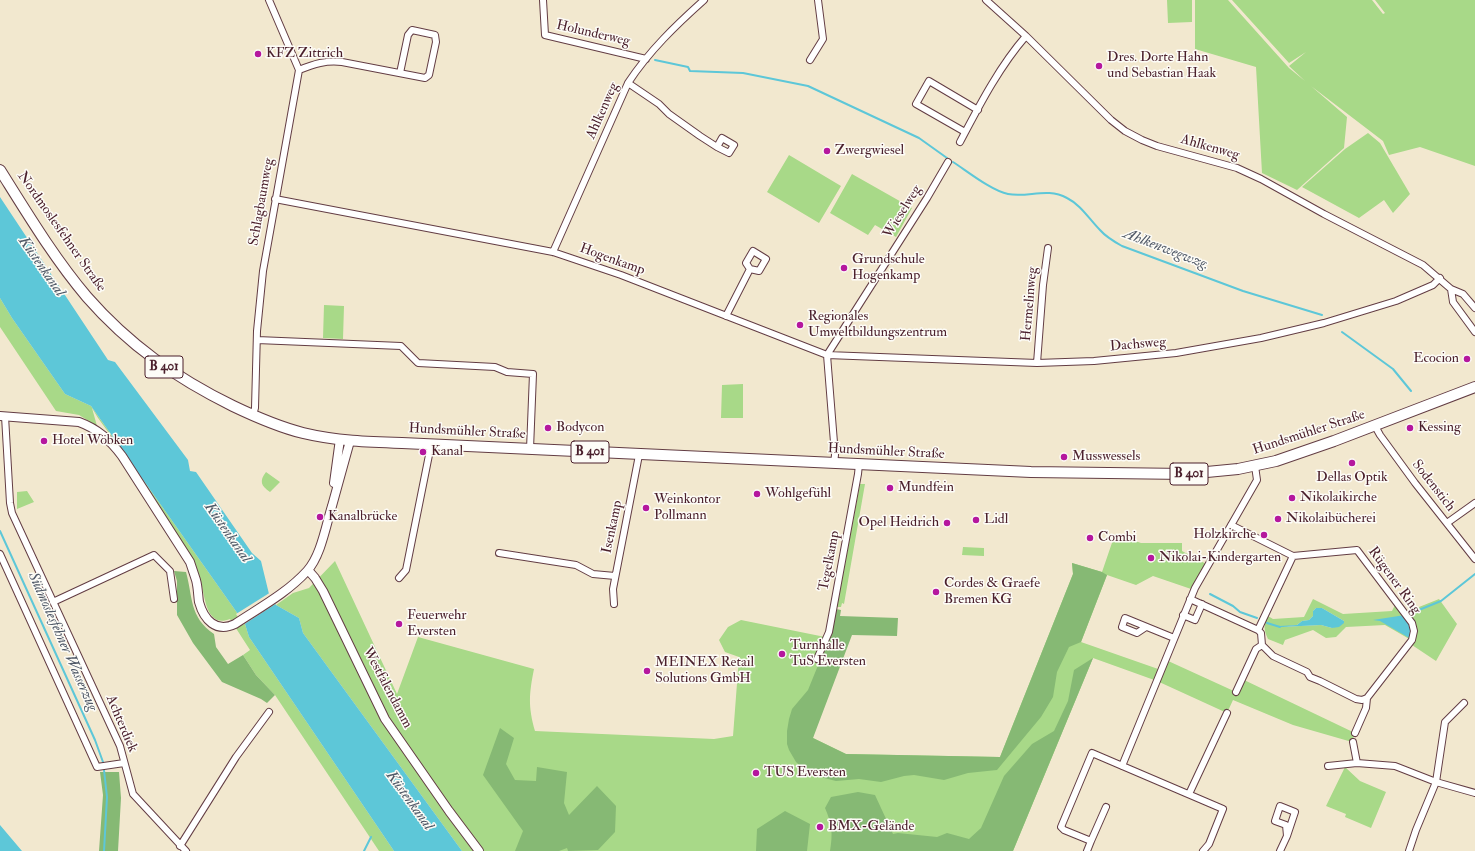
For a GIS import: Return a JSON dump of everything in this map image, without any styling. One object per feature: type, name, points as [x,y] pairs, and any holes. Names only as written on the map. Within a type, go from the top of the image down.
[{"type":"main road","name":"Nordmoslesfehner Straße","points":[[0,170],[29,216],[71,277],[87,297],[120,331],[147,354],[185,381],[253,415],[283,427],[304,433],[345,440]]},
{"type":"main road","name":"Hundsmühler Straße","points":[[345,440],[639,455],[1036,472],[1168,475],[1220,472],[1255,466],[1288,457],[1375,426],[1475,387]]},
{"type":"street","points":[[270,0],[299,70],[319,62],[330,60],[425,78],[429,75],[436,42],[435,35],[412,30],[408,35],[400,73]]},
{"type":"street","name":"Holunderweg","points":[[543,0],[545,35],[646,59]]},
{"type":"street","name":"Ahlkenweg","points":[[553,252],[628,83],[663,39],[704,0]]},
{"type":"street","points":[[810,60],[823,39],[818,0]]},
{"type":"street","name":"Ahlkenweg","points":[[986,0],[1026,36],[1125,131],[1157,146],[1226,164],[1261,179],[1324,214],[1423,265],[1451,289],[1462,294],[1475,308]]},
{"type":"street","points":[[960,142],[1013,52],[1026,36]]},
{"type":"street","name":"Schlagbaumweg","points":[[253,415],[256,408],[257,340],[262,271],[299,70]]},
{"type":"street","points":[[965,132],[916,104],[929,81],[978,110]]},
{"type":"street","points":[[628,83],[659,104],[669,114],[717,147]]},
{"type":"street","name":"Wieselweg","points":[[827,355],[948,162]]},
{"type":"street","name":"Hogenkamp","points":[[275,199],[553,252],[621,275],[827,355]]},
{"type":"street","name":"Hermelinweg","points":[[1037,363],[1043,285],[1048,248]]},
{"type":"street","points":[[726,316],[750,270]]},
{"type":"street","name":"Dachsweg","points":[[827,355],[1037,363],[1094,361],[1176,353],[1261,338],[1324,324],[1396,301],[1433,285],[1440,278]]},
{"type":"street","name":"Ahlkenweg","points":[[1451,289],[1453,302],[1475,332]]},
{"type":"street","points":[[257,340],[401,346],[418,363],[495,367],[507,372],[534,374],[530,449]]},
{"type":"street","points":[[827,355],[835,455],[834,463]]},
{"type":"street","points":[[2,416],[79,422],[100,432],[112,443],[122,456],[190,562],[196,580],[199,602],[207,618],[212,623],[222,627],[228,627],[235,624],[279,594],[308,570],[316,556],[322,540],[332,505],[345,440]]},
{"type":"street","name":"Achterdiek","points":[[2,416],[12,513],[120,746],[133,794],[186,851]]},
{"type":"street","name":"Sodenstich","points":[[1375,426],[1415,483],[1475,559]]},
{"type":"street","points":[[399,578],[406,570],[431,445]]},
{"type":"street","name":"Isenkamp","points":[[614,604],[612,590],[639,463],[639,455]]},
{"type":"street","name":"Tegelkamp","points":[[817,659],[828,632],[841,571],[859,464]]},
{"type":"street","points":[[1122,766],[1195,588],[1257,480],[1255,466]]},
{"type":"street","points":[[1447,523],[1475,503]]},
{"type":"street","points":[[1231,525],[1293,556],[1258,630]]},
{"type":"street","name":"Rügener Ring","points":[[1293,556],[1357,550],[1412,623],[1414,630],[1412,640],[1367,698],[1366,708],[1355,733]]},
{"type":"street","points":[[500,553],[576,565],[593,574],[615,576]]},
{"type":"street","points":[[0,554],[97,767],[124,763]]},
{"type":"street","points":[[52,602],[154,555],[170,571],[174,599]]},
{"type":"street","name":"Westfalendamm","points":[[308,570],[323,591],[385,719],[479,851]]},
{"type":"street","points":[[1190,599],[1258,630],[1262,645],[1273,656],[1307,672],[1310,678],[1320,681],[1356,699],[1362,700],[1367,698]]},
{"type":"street","points":[[1184,615],[1195,620],[1202,604]]},
{"type":"street","points":[[1146,627],[1174,638]]},
{"type":"street","points":[[1236,692],[1256,649],[1262,645]]},
{"type":"street","points":[[1410,851],[1416,830],[1436,782],[1445,722],[1464,703]]},
{"type":"street","points":[[180,846],[236,757],[269,712]]},
{"type":"street","points":[[1188,794],[1227,713]]},
{"type":"street","points":[[1353,742],[1357,763]]},
{"type":"street","points":[[1091,841],[1064,830],[1061,827],[1092,753],[1223,809],[1208,844],[1203,851]]},
{"type":"street","points":[[1328,766],[1357,763],[1396,766],[1436,782],[1475,793]]},
{"type":"street","points":[[1280,851],[1287,836],[1296,812],[1280,806],[1275,821],[1286,825],[1287,836]]},
{"type":"street","points":[[1087,851],[1106,807]]},
{"type":"green space","points":[[1167,0],[1192,0],[1192,22],[1168,23]]},
{"type":"green space","points":[[1195,0],[1228,0],[1289,68],[1305,81],[1289,66],[1306,52],[1289,63],[1232,0],[1372,0],[1383,14],[1385,13],[1375,0],[1475,0],[1475,166],[1420,147],[1389,155],[1383,141],[1311,86],[1347,117],[1344,148],[1297,190],[1262,173],[1256,67],[1195,49]]},
{"type":"green space","points":[[1368,133],[1380,143],[1410,194],[1393,213],[1384,200],[1359,218],[1302,187],[1345,149]]},
{"type":"green space","points":[[789,155],[841,186],[819,223],[767,192]]},
{"type":"green space","points":[[852,174],[912,208],[896,237],[875,225],[868,235],[830,213]]},
{"type":"green space","points":[[0,298],[12,318],[65,394],[91,406],[245,624],[249,637],[394,851],[379,851],[275,695],[256,675],[243,655],[250,650],[230,619],[222,621],[215,619],[211,615],[205,601],[200,578],[193,561],[124,454],[92,408],[97,426],[79,415],[56,411],[0,327]]},
{"type":"green space","points":[[324,305],[344,306],[343,339],[323,338]]},
{"type":"green space","points":[[743,384],[743,418],[721,418],[722,385]]},
{"type":"green space","points":[[266,472],[280,482],[270,492],[262,483],[262,478]]},
{"type":"green space","points":[[860,484],[865,484],[844,604],[842,603],[841,607],[837,607]]},
{"type":"green space","points":[[27,491],[34,502],[17,509],[17,492]]},
{"type":"green space","points":[[1115,534],[1141,543],[1182,543],[1182,551],[1208,565],[1194,590],[1153,576],[1136,585],[1107,575],[1081,642],[1161,670],[1166,660],[1236,692],[1242,679],[1355,733],[1352,742],[1293,725],[1233,700],[1227,713],[1157,681],[1093,658],[1013,851],[462,851],[303,633],[299,618],[276,605],[293,593],[309,588],[335,561],[397,694],[418,637],[534,669],[530,700],[531,714],[535,731],[714,739],[733,736],[739,657],[725,652],[719,640],[728,627],[741,620],[830,638],[813,738],[846,754],[1000,757],[1073,574],[1072,563],[1102,572]]},
{"type":"green space","points":[[963,547],[984,548],[984,556],[962,555]]},
{"type":"green space","points":[[1072,563],[1102,572],[1107,575],[1081,642],[1069,647],[1057,672],[1053,697],[1041,717],[997,770],[968,773],[944,780],[914,775],[881,782],[859,779],[836,781],[805,770],[796,762],[787,744],[789,719],[792,709],[808,690],[832,631],[836,609],[841,610],[840,616],[898,618],[897,636],[852,635],[813,738],[846,754],[1000,757],[1073,574]]},
{"type":"green space","points":[[174,571],[186,572],[196,614],[200,621],[214,634],[216,647],[228,664],[243,655],[256,675],[275,695],[267,703],[222,682],[193,643],[177,615],[177,581]]},
{"type":"green space","points":[[1313,599],[1343,614],[1392,611],[1396,603],[1404,613],[1439,599],[1457,624],[1436,661],[1409,643],[1411,640],[1385,625],[1346,627],[1336,637],[1326,638],[1313,630],[1285,640],[1283,645],[1268,639],[1265,622],[1268,616],[1273,619],[1304,617]],"holes":[[[1316,608],[1322,608],[1344,621],[1332,628],[1321,625],[1280,627],[1297,625],[1302,621],[1309,620],[1313,616],[1313,611]]]},
{"type":"green space","points":[[1093,658],[1013,851],[830,851],[831,829],[825,808],[831,797],[858,792],[875,795],[893,834],[898,833],[937,837],[947,833],[969,839],[981,828],[1004,776],[1032,744],[1054,731],[1068,701],[1074,670]]},
{"type":"green space","points":[[500,728],[514,738],[506,764],[515,780],[536,781],[537,767],[567,772],[564,803],[569,815],[597,786],[616,806],[615,832],[598,850],[568,851],[567,848],[559,851],[515,851],[523,831],[483,775]]},
{"type":"green space","points":[[1345,767],[1360,781],[1386,792],[1371,828],[1345,817],[1346,814],[1326,806]]},
{"type":"green space","points":[[100,772],[119,772],[121,798],[118,851],[99,851],[103,795]]},
{"type":"green space","points":[[785,811],[810,824],[807,851],[756,851],[757,829]]},
{"type":"water","name":"Küstenkanal","points":[[0,197],[108,360],[115,362],[188,460],[190,471],[196,472],[252,553],[261,561],[269,594],[276,605],[299,618],[303,633],[462,851],[394,851],[249,637],[245,624],[91,406],[65,394],[12,318],[0,298]]},
{"type":"water","points":[[1316,608],[1322,608],[1344,621],[1344,623],[1339,627],[1332,628],[1321,625],[1280,626],[1297,625],[1302,621],[1309,620],[1313,616],[1313,611]]},
{"type":"water","points":[[1405,615],[1413,631],[1411,639],[1380,621],[1373,620]]},
{"type":"water","points":[[0,825],[22,851],[0,851]]},
{"type":"pier","points":[[271,592],[277,603],[243,625],[236,614]]},
{"type":"waterway","points":[[655,60],[688,67],[690,71],[743,73],[808,86],[919,138],[947,158]]},
{"type":"waterway","name":"Ahlkenwegwzg.","points":[[953,162],[987,185],[1008,194],[1023,195],[1052,193],[1067,198],[1081,208],[1105,235],[1122,246],[1243,291],[1322,315]]},
{"type":"waterway","points":[[1342,332],[1393,369],[1411,391]]},
{"type":"waterway","name":"Südmoslesfehner Wasserzug","points":[[0,531],[95,740],[103,762]]},
{"type":"waterway","points":[[1409,614],[1441,601],[1475,574]]},
{"type":"waterway","points":[[1210,594],[1233,606],[1240,612],[1257,618]]},
{"type":"waterway","points":[[1267,623],[1280,627]]},
{"type":"waterway","name":"Südmoslesfehner Wasserzug","points":[[104,770],[107,797],[104,851]]},
{"type":"waterway","points":[[364,851],[371,837]]},
{"type":"place","name":"KFZ Zittrich","points":[[258,54]]},
{"type":"place","name":"Dres. Dorte Hahn und Sebastian Haak","points":[[1099,66]]},
{"type":"place","name":"Zwergwiesel","points":[[827,151]]},
{"type":"place","name":"Grundschule Hogenkamp","points":[[844,268]]},
{"type":"place","name":"Regionales Umweltbildungszentrum","points":[[800,325]]},
{"type":"place","name":"Ecocion","points":[[1467,359]]},
{"type":"place","name":"Bodycon","points":[[548,428]]},
{"type":"place","name":"Kessing","points":[[1410,428]]},
{"type":"place","name":"Hotel Wöbken","points":[[44,441]]},
{"type":"place","name":"Kanal","points":[[423,452]]},
{"type":"place","name":"Musswessels","points":[[1064,457]]},
{"type":"place","name":"Dellas Optik","points":[[1352,463]]},
{"type":"place","name":"Mundfein","points":[[890,488]]},
{"type":"place","name":"Wohlgefühl","points":[[757,494]]},
{"type":"place","name":"Nikolaikirche","points":[[1292,498]]},
{"type":"place","name":"Weinkontor Pollmann","points":[[646,508]]},
{"type":"place","name":"Kanalbrücke","points":[[320,517]]},
{"type":"place","name":"Nikolaibücherei","points":[[1278,519]]},
{"type":"place","name":"Lidl","points":[[976,520]]},
{"type":"place","name":"Opel Heidrich","points":[[947,523]]},
{"type":"place","name":"Holzkirche","points":[[1264,535]]},
{"type":"place","name":"Combi","points":[[1090,538]]},
{"type":"place","name":"Nikolai-Kindergarten","points":[[1151,558]]},
{"type":"place","name":"Cordes & Graefe Bremen KG","points":[[936,592]]},
{"type":"place","name":"Feuerwehr Eversten","points":[[399,624]]},
{"type":"place","name":"Turnhalle TuS Eversten","points":[[782,654]]},
{"type":"place","name":"MEINEX Retail Solutions GmbH","points":[[647,671]]},
{"type":"place","name":"TUS Eversten","points":[[756,773]]},
{"type":"place","name":"BMX-Gelände","points":[[820,827]]}]
